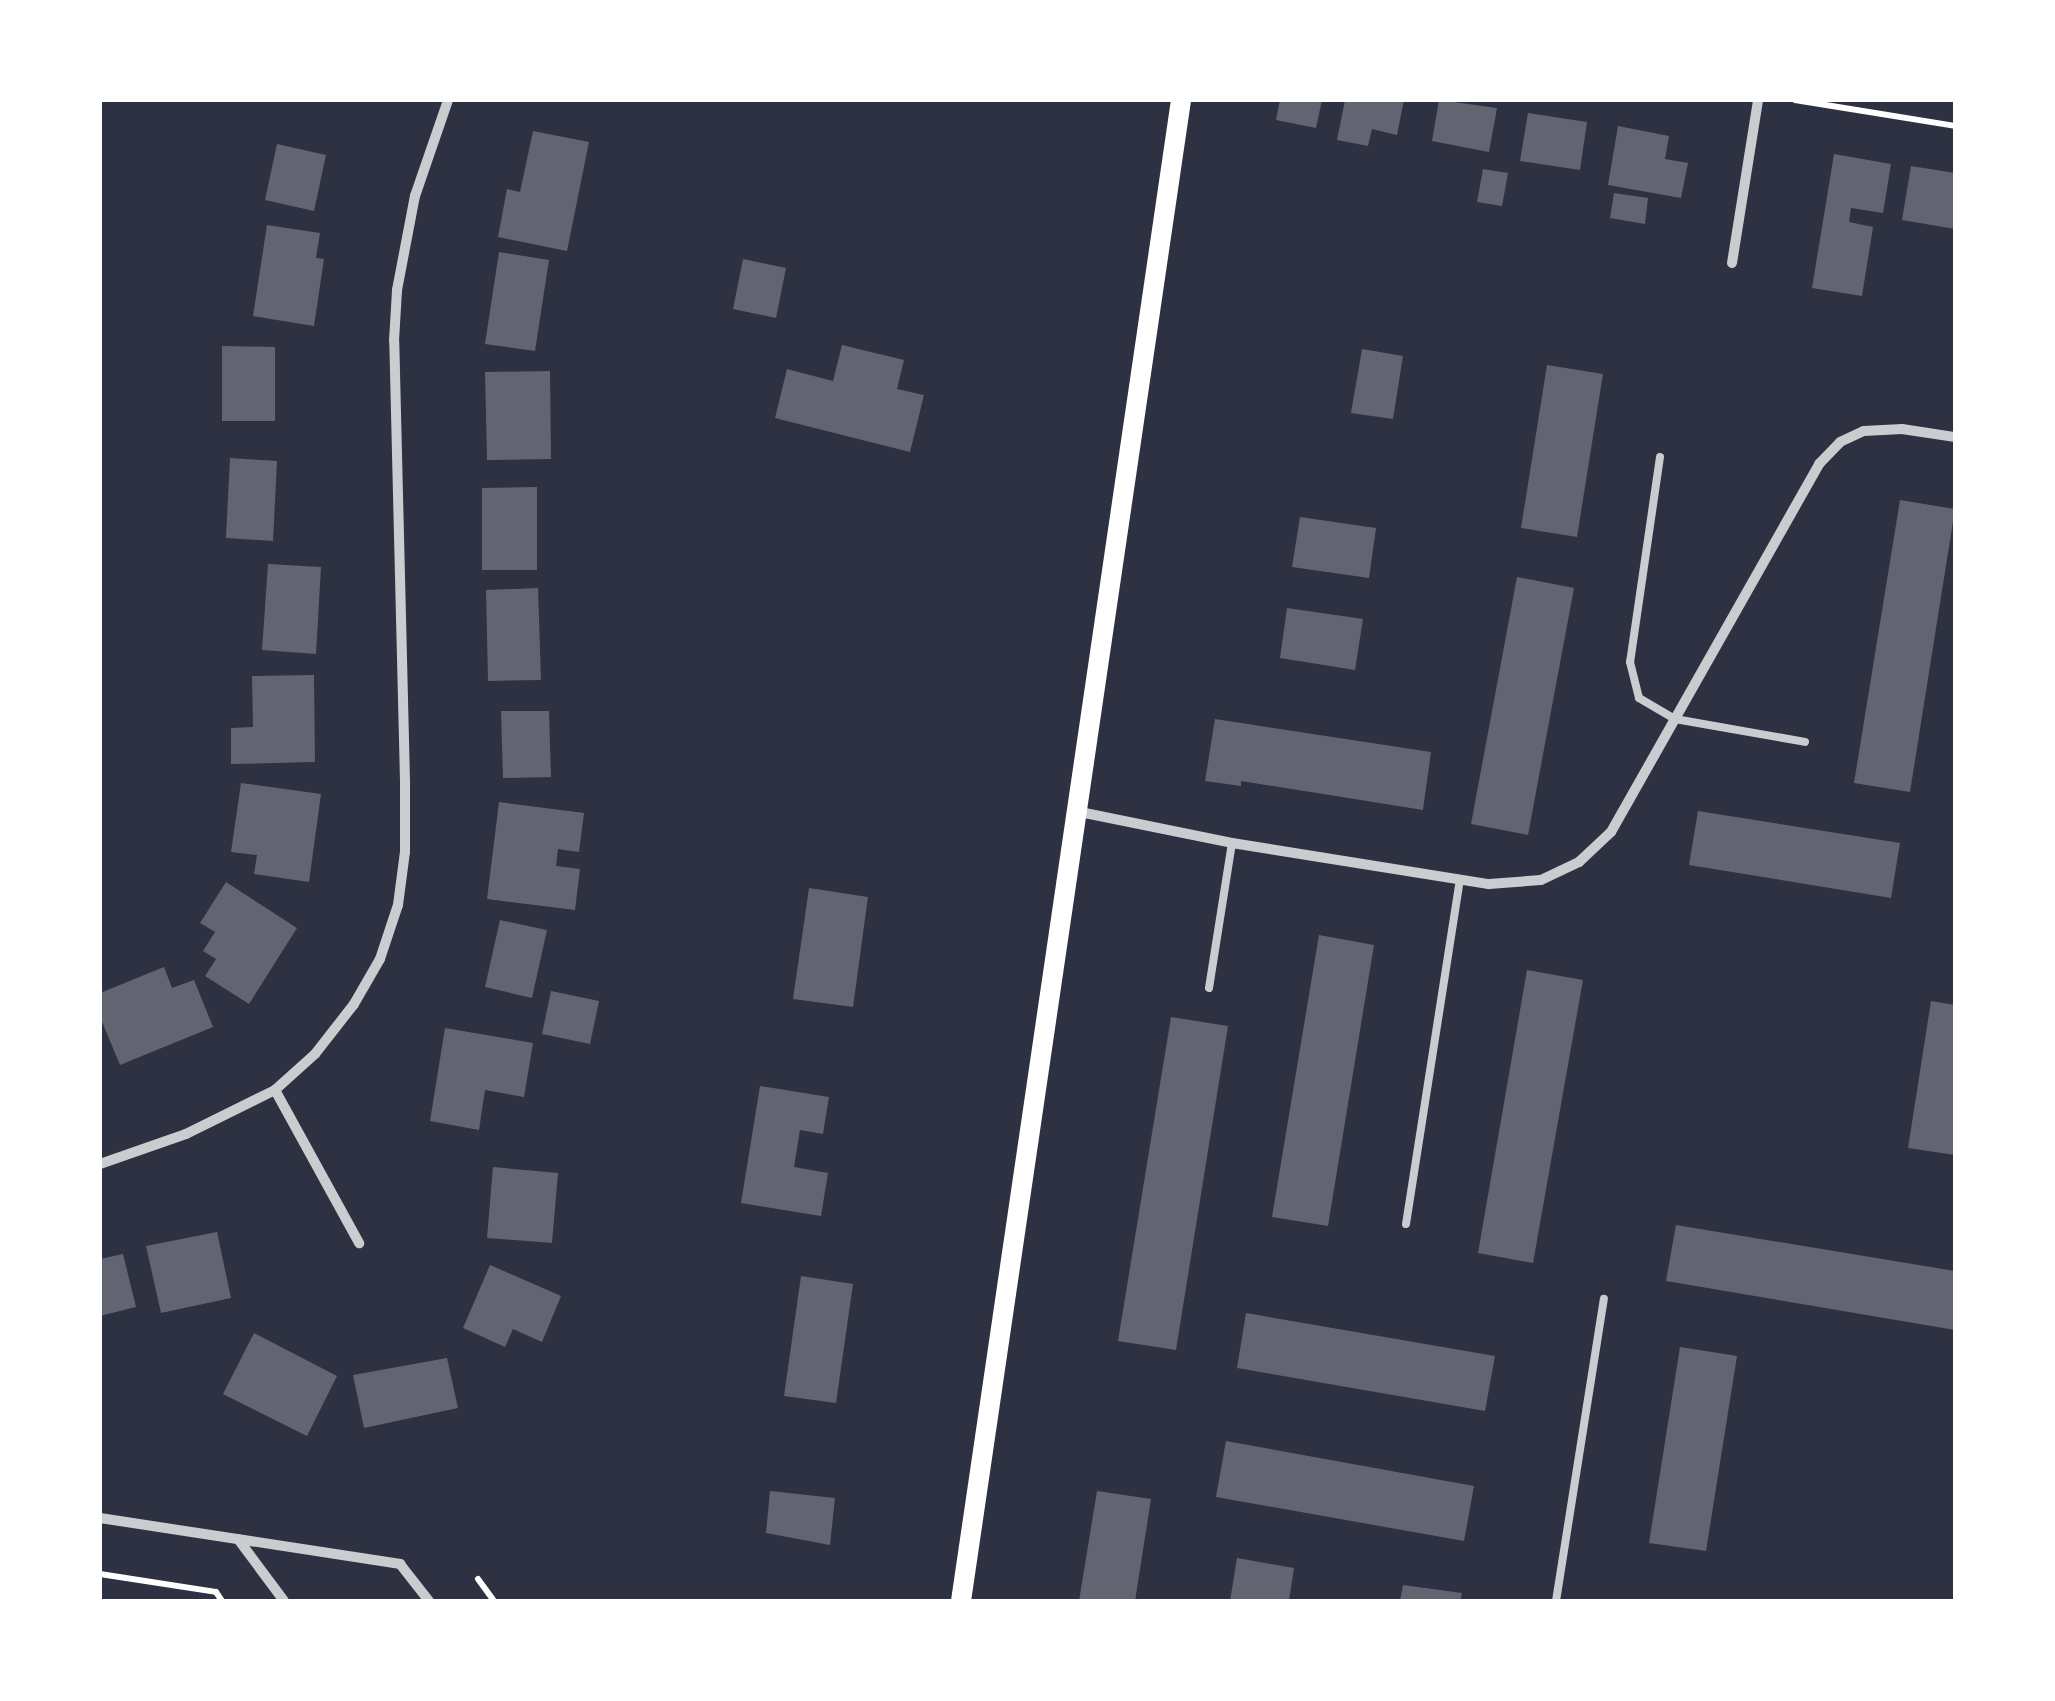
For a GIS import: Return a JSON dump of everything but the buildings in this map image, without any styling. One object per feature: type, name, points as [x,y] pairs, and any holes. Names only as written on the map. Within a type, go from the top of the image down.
[{"type":"main road","points":[[961,1601],[1180,100]]},
{"type":"street","points":[[100,1164],[186,1134],[274,1090],[315,1054],[354,1004],[380,959],[398,905],[405,852],[405,781],[394,340],[398,290],[416,196],[448,100]]},
{"type":"street","points":[[1732,264],[1758,100]]},
{"type":"street","points":[[1074,810],[1232,843],[1489,884],[1540,880],[1579,862],[1611,832],[1819,464],[1840,442],[1864,432],[1902,429],[1955,437]]},
{"type":"street","points":[[274,1090],[358,1243]]},
{"type":"street","points":[[100,1518],[400,1564],[429,1601]]},
{"type":"street","points":[[238,1539],[284,1601]]},
{"type":"lane","points":[[1660,457],[1630,662],[1640,698],[1675,719],[1805,742]]},
{"type":"lane","points":[[1208,988],[1232,843]]},
{"type":"lane","points":[[1406,1224],[1460,879]]},
{"type":"lane","points":[[1556,1601],[1604,1300]]},
{"type":"path","points":[[1795,100],[1955,126]]},
{"type":"path","points":[[100,1574],[216,1592],[222,1601]]},
{"type":"path","points":[[478,1580],[494,1601]]}]
